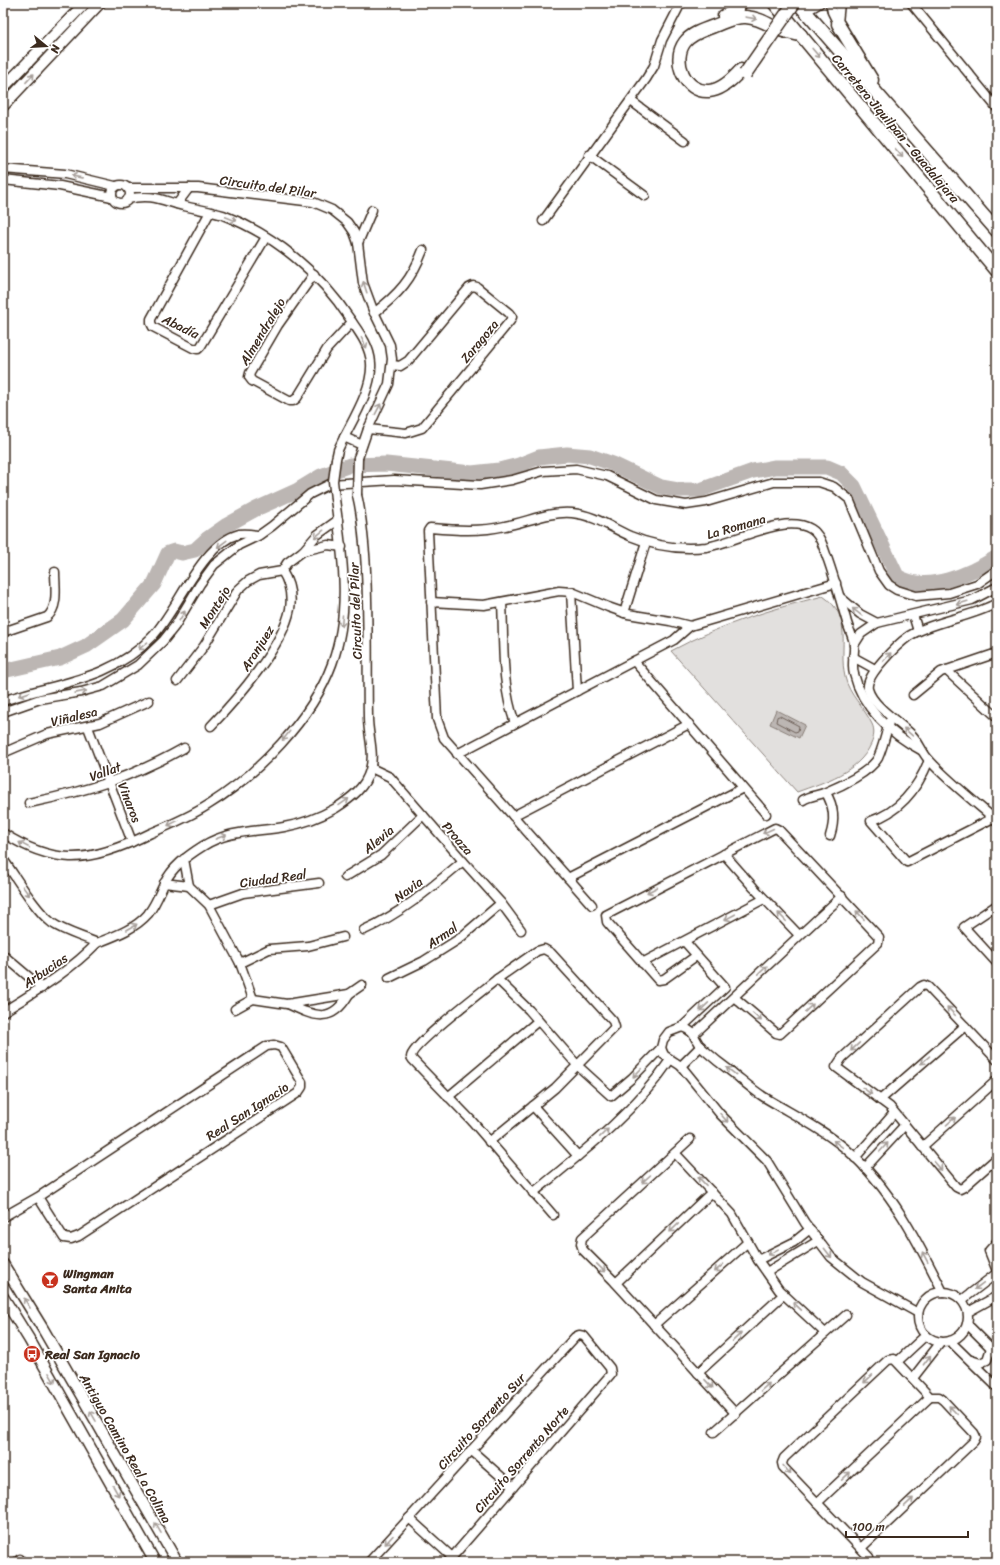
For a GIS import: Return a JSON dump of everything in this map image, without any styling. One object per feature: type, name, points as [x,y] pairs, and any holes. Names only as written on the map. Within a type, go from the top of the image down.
[{"type":"highway","points":[[742,3],[730,14],[694,27],[683,35],[676,46],[673,64],[675,74],[681,84],[691,92],[706,97],[714,96],[726,92],[737,84],[787,3]]},
{"type":"highway","points":[[765,3],[773,13],[791,23]]},
{"type":"highway","name":"Carretera Jiquilpan - Guadalajara","points":[[774,3],[997,270]]},
{"type":"highway","points":[[794,3],[743,72],[724,85],[713,90],[702,90],[693,86],[685,79],[680,67],[680,53],[686,41],[697,33],[742,17],[762,20],[780,29],[801,35]]},
{"type":"highway","name":"Carretera Jiquilpan - Guadalajara","points":[[798,3],[880,99],[997,231]]},
{"type":"highway","points":[[812,5],[820,27]]},
{"type":"highway","points":[[838,24],[875,85],[880,99]]},
{"type":"main road","points":[[3,88],[85,3]]},
{"type":"main road","points":[[3,106],[100,3]]},
{"type":"main road","name":"Antiguo Camino Real a Colima","points":[[3,1264],[43,1329],[177,1562]]},
{"type":"main road","points":[[3,1297],[49,1373],[155,1562]]},
{"type":"street","points":[[543,221],[589,155],[631,101],[654,66],[662,40],[681,3]]},
{"type":"street","points":[[830,3],[832,12],[838,24]]},
{"type":"street","points":[[838,24],[840,3]]},
{"type":"street","points":[[911,3],[997,108]]},
{"type":"street","points":[[631,101],[686,141]]},
{"type":"street","points":[[589,155],[645,196]]},
{"type":"street","points":[[3,169],[65,174],[115,186],[121,184],[128,188],[130,195],[128,198],[119,203],[112,197],[74,188],[3,180]]},
{"type":"street","points":[[112,197],[112,191],[115,186]]},
{"type":"street","name":"Circuito del Pilar","points":[[97,943],[140,922],[155,904],[164,883],[175,868],[184,859],[215,839],[227,835],[297,824],[325,814],[346,801],[362,787],[371,768],[372,748],[368,717],[368,594],[361,513],[357,496],[358,458],[368,429],[389,384],[392,365],[390,345],[374,313],[363,284],[358,244],[354,232],[340,215],[313,202],[189,188],[128,188]]},
{"type":"street","points":[[177,204],[189,188]]},
{"type":"street","name":"Circuito del Pilar","points":[[3,833],[31,849],[71,857],[97,854],[132,842],[207,806],[234,787],[257,768],[284,739],[315,699],[332,663],[341,630],[344,583],[342,547],[334,499],[333,481],[336,458],[344,436],[365,391],[370,372],[369,353],[364,340],[338,301],[314,274],[266,237],[237,221],[210,212],[153,197],[128,198]]},
{"type":"street","points":[[358,244],[372,210]]},
{"type":"street","name":"Abadía","points":[[210,212],[150,323],[153,327],[193,348],[198,349],[201,346],[266,237]]},
{"type":"street","points":[[374,313],[396,296],[405,286],[424,250]]},
{"type":"street","name":"Almendralejo","points":[[314,274],[278,325],[250,373],[249,378],[289,401],[293,401],[297,398],[327,349],[352,322]]},
{"type":"street","name":"Zaragoza","points":[[368,429],[406,433],[422,428],[512,317],[477,287],[473,286],[469,288],[408,361],[400,366],[392,365]]},
{"type":"street","points":[[344,436],[362,444]]},
{"type":"street","points":[[3,712],[40,699],[81,692],[103,686],[130,671],[146,658],[169,634],[214,565],[239,545],[258,536],[291,511],[310,494],[330,484],[394,480],[480,485],[512,480],[543,470],[576,469],[607,476],[656,500],[686,505],[706,502],[747,488],[774,482],[798,481],[828,484],[841,490],[849,499],[879,571],[886,582],[897,590],[916,596],[949,593],[977,584],[997,570]]},
{"type":"street","name":"La Romana","points":[[430,602],[428,531],[430,528],[484,529],[504,527],[554,514],[571,513],[599,519],[629,536],[646,542],[675,548],[707,547],[782,526],[806,527],[817,535],[822,544],[836,583],[854,645],[852,657],[853,672],[865,692]]},
{"type":"street","points":[[282,571],[287,563],[303,551],[317,535],[338,520]]},
{"type":"street","points":[[3,701],[33,691],[95,676],[121,662],[142,647],[160,629],[197,570],[216,548],[237,535],[247,534],[258,536]]},
{"type":"street","points":[[624,613],[646,542]]},
{"type":"street","points":[[303,551],[328,546],[342,547]]},
{"type":"street","name":"Montejo","points":[[177,681],[204,646],[238,590],[259,574],[282,571]]},
{"type":"street","name":"Aranjuez","points":[[211,726],[253,677],[285,624],[290,609],[290,597],[287,580],[282,571]]},
{"type":"street","points":[[3,632],[47,617],[52,612],[55,603],[55,572]]},
{"type":"street","points":[[457,754],[674,640],[690,626],[836,583]]},
{"type":"street","points":[[854,645],[862,634],[876,623],[972,600],[997,587]]},
{"type":"street","points":[[592,905],[444,738],[437,719],[430,602],[484,605],[545,594],[571,592],[624,613],[690,626]]},
{"type":"street","points":[[571,592],[576,691]]},
{"type":"street","points":[[840,597],[860,614],[876,623]]},
{"type":"street","points":[[502,602],[506,684],[510,708],[516,723]]},
{"type":"street","points":[[921,750],[907,743],[875,714],[865,692],[868,682],[875,669],[901,642],[918,631],[969,615],[997,603]]},
{"type":"street","points":[[913,615],[918,631]]},
{"type":"street","points":[[913,695],[927,682],[946,670],[997,653]]},
{"type":"street","points":[[852,657],[875,669]]},
{"type":"street","points":[[634,661],[766,814]]},
{"type":"street","points":[[946,670],[997,717]]},
{"type":"street","points":[[865,692],[890,718],[912,736],[929,760],[996,818],[907,862],[872,821],[889,813],[904,801],[918,783],[929,760]]},
{"type":"street","name":"Viñalesa","points":[[3,753],[47,734],[88,727],[115,718],[149,701]]},
{"type":"street","points":[[803,800],[811,795],[826,793],[866,771],[878,758],[890,718]]},
{"type":"street","points":[[513,816],[689,724]]},
{"type":"street","name":"Vinaros","points":[[88,727],[132,842]]},
{"type":"street","name":"Vallat","points":[[29,803],[69,795],[110,782],[157,763],[184,748]]},
{"type":"street","name":"Proaza","points":[[371,768],[390,777],[462,862],[501,903],[521,930]]},
{"type":"street","points":[[568,878],[743,788]]},
{"type":"street","points":[[826,793],[834,817],[830,836]]},
{"type":"street","name":"Alevia","points":[[345,877],[381,855],[423,815]]},
{"type":"street","points":[[696,956],[661,980],[656,978],[606,922],[606,915],[772,829],[777,829],[878,934],[879,940],[786,1031],[780,1034],[776,1033],[735,998]]},
{"type":"street","points":[[724,854],[764,899],[799,935]]},
{"type":"street","points":[[3,859],[40,910],[51,922],[64,930],[97,943]]},
{"type":"street","points":[[184,859],[189,886],[209,905],[240,963],[253,999]]},
{"type":"street","name":"Navia","points":[[364,930],[385,920],[414,902],[462,862]]},
{"type":"street","points":[[164,883],[189,886]]},
{"type":"street","name":"Ciudad Real","points":[[209,905],[243,893],[319,883]]},
{"type":"street","points":[[694,1034],[735,998],[799,935],[842,896]]},
{"type":"street","points":[[642,963],[685,942],[764,899]]},
{"type":"street","name":"Armal","points":[[389,978],[424,961],[459,939],[501,903]]},
{"type":"street","points":[[997,905],[964,927],[997,963]]},
{"type":"street","points":[[240,963],[269,949],[308,946],[343,937]]},
{"type":"street","points":[[497,979],[538,1021],[578,1066],[611,1096],[632,1078],[661,1048],[663,1040],[669,1032],[682,1027],[725,987],[685,942]]},
{"type":"street","name":"Arbucias","points":[[3,1012],[42,988],[80,961],[97,943]]},
{"type":"street","points":[[489,1142],[555,1088],[614,1030],[615,1024],[552,953],[544,949],[537,952],[497,979],[434,1031],[411,1054],[412,1060],[489,1142],[553,1215]]},
{"type":"street","points":[[3,955],[42,988]]},
{"type":"street","points":[[287,1004],[348,994],[362,985]]},
{"type":"street","points":[[997,1060],[928,987],[924,985],[842,1058],[836,1067],[880,1100],[894,1113],[956,1187],[960,1189],[964,1187],[997,1158]]},
{"type":"street","points":[[235,1009],[253,999],[287,1004],[308,1014],[320,1016],[338,1010],[348,994]]},
{"type":"street","points":[[448,1097],[538,1021]]},
{"type":"street","points":[[880,1100],[965,1026]]},
{"type":"street","points":[[682,1027],[694,1034],[701,1046],[764,1096],[806,1120],[846,1149],[865,1168],[880,1184],[902,1215],[943,1292]]},
{"type":"street","name":"Real San Ignacio","points":[[3,1217],[38,1197],[267,1046],[274,1045],[281,1047],[302,1082],[302,1087],[298,1093],[79,1236],[71,1239],[64,1238],[38,1197]]},
{"type":"street","points":[[681,1066],[701,1046]]},
{"type":"street","points":[[661,1048],[664,1055],[681,1066],[720,1114],[767,1161],[810,1229],[831,1257],[862,1282],[918,1313]]},
{"type":"street","points":[[533,1193],[578,1156],[629,1109],[649,1088],[670,1060]]},
{"type":"street","points":[[922,1147],[997,1080]]},
{"type":"street","points":[[533,1106],[578,1156]]},
{"type":"street","points":[[855,1158],[894,1113]]},
{"type":"street","points":[[865,1168],[904,1126]]},
{"type":"street","points":[[690,1139],[582,1238],[581,1244],[583,1250],[736,1414]]},
{"type":"street","points":[[675,1153],[732,1214],[758,1260],[784,1294],[825,1333]]},
{"type":"street","points":[[616,1284],[712,1192]]},
{"type":"street","points":[[758,1260],[794,1242],[810,1229]]},
{"type":"street","points":[[767,1272],[818,1241]]},
{"type":"street","points":[[654,1325],[748,1242]]},
{"type":"street","points":[[962,1300],[997,1272],[989,1251],[997,1242]]},
{"type":"street","points":[[950,1292],[962,1300],[968,1312],[967,1324],[958,1337],[950,1341],[941,1342],[926,1335],[920,1325],[918,1313],[921,1305],[927,1298],[934,1293],[950,1292]]},
{"type":"street","points":[[698,1372],[784,1294]]},
{"type":"street","points":[[968,1312],[997,1296]]},
{"type":"street","points":[[714,1432],[846,1315]]},
{"type":"street","points":[[967,1324],[997,1354]]},
{"type":"street","points":[[898,1361],[926,1335]]},
{"type":"street","name":"Circuito Sorrento Sur","points":[[369,1562],[575,1336],[584,1336],[611,1371]]},
{"type":"street","points":[[950,1341],[997,1388]]},
{"type":"street","points":[[913,1378],[941,1342]]},
{"type":"street","points":[[970,1360],[980,1363],[988,1360],[991,1348]]},
{"type":"street","points":[[869,1558],[783,1467],[782,1463],[784,1458],[888,1360],[892,1359],[898,1361],[930,1397]]},
{"type":"street","name":"Circuito Sorrento Norte","points":[[450,1560],[611,1371]]},
{"type":"street","points":[[817,1502],[930,1397],[939,1397],[943,1400],[974,1433],[976,1437],[974,1441],[861,1548]]},
{"type":"street","points":[[471,1450],[513,1487]]},
{"type":"street","points":[[409,1518],[450,1560]]},
{"type":"shaded area","points":[[823,596],[833,604],[839,613],[843,633],[843,666],[845,677],[850,690],[872,724],[874,729],[873,737],[865,754],[849,769],[829,780],[797,792],[671,651],[726,626],[784,606]]},
{"type":"water","points":[[776,710],[805,725],[799,738],[770,724]]},
{"type":"waterway","points":[[3,671],[60,658],[86,646],[123,620],[154,584],[168,553],[174,551],[182,553],[195,550],[207,539],[227,525],[256,509],[298,490],[321,476],[350,465],[386,464],[472,473],[499,470],[519,465],[539,457],[567,454],[590,456],[613,464],[661,487],[678,490],[700,490],[753,471],[775,467],[827,467],[841,473],[854,486],[897,576],[909,581],[935,583],[962,575],[997,557]]},
{"type":"place","name":"Wingman Santa Anita","points":[[50,1280]]},
{"type":"place","name":"Real San Ignacio","points":[[32,1354]]}]
